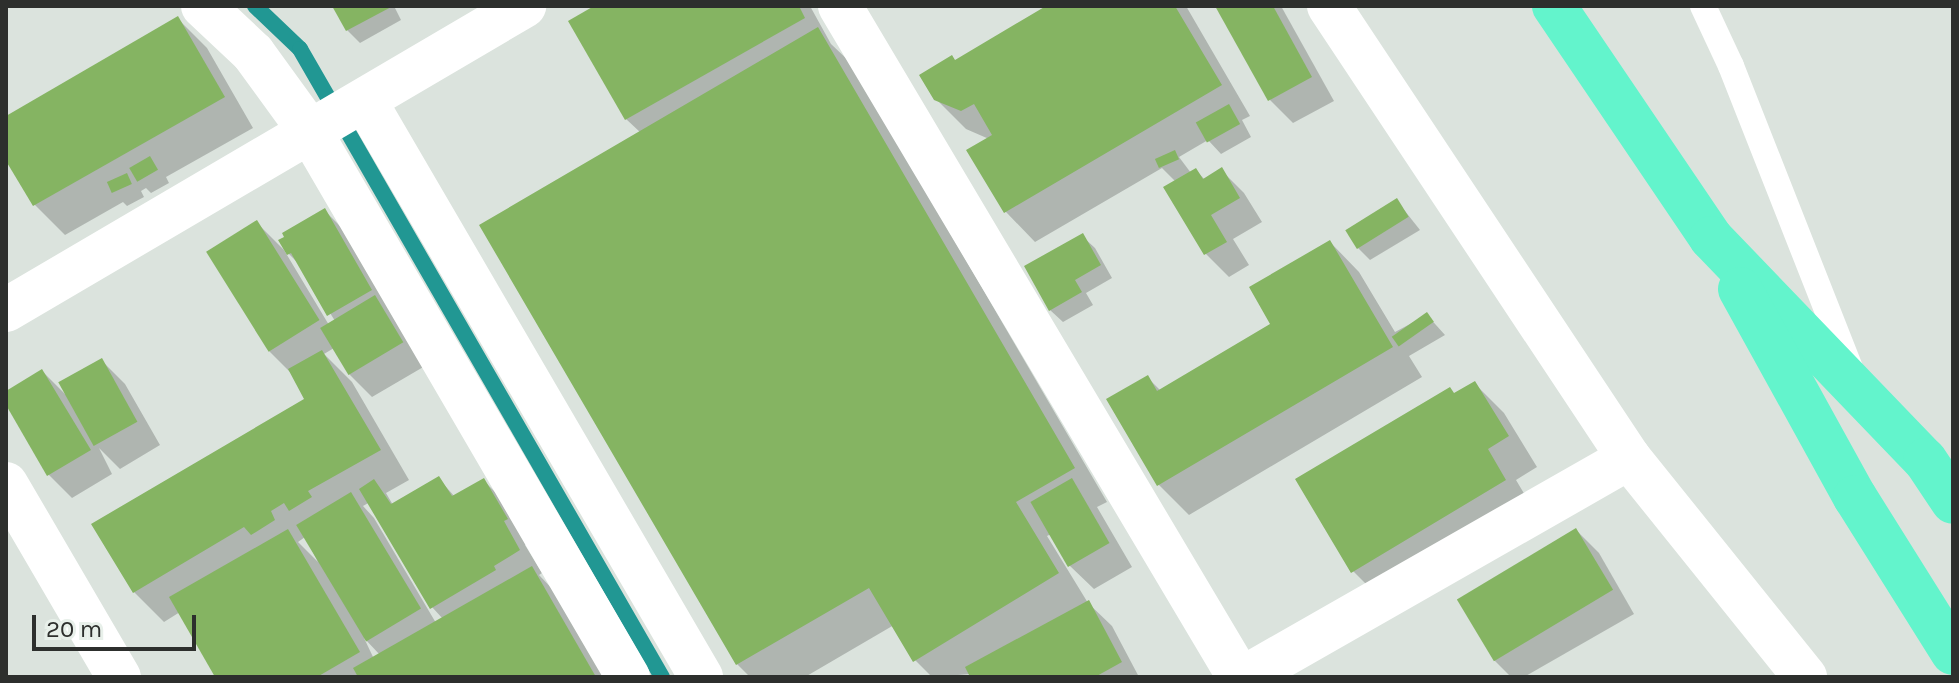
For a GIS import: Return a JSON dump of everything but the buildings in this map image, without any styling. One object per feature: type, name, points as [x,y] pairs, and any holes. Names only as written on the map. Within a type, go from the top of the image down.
[{"type":"highway","points":[[1554,6],[1711,238],[1855,497],[1953,653]]},
{"type":"highway","points":[[1711,238],[1925,460],[1953,502]]},
{"type":"street","points":[[203,6],[253,53],[309,130],[628,677]]},
{"type":"street","points":[[6,310],[524,6]]},
{"type":"street","points":[[840,6],[1242,677],[1629,458]]},
{"type":"street","points":[[1329,6],[1629,458],[1805,677]]},
{"type":"street","points":[[365,101],[701,677]]},
{"type":"street","points":[[6,484],[119,677]]},
{"type":"lane","points":[[1703,6],[1737,81],[1860,392]]},
{"type":"waterway","points":[[255,6],[300,49],[662,677]]}]
